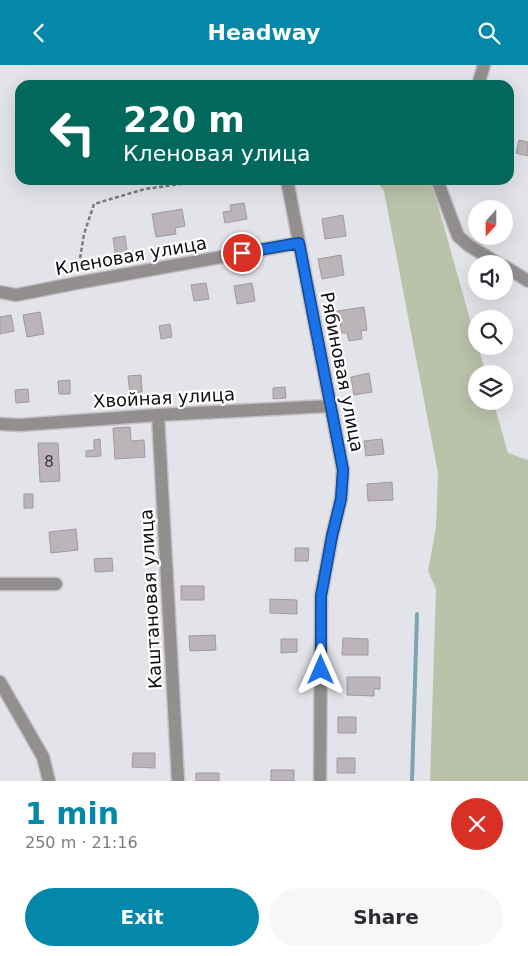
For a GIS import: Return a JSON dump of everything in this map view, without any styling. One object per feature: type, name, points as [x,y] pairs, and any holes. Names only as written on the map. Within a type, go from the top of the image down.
[{"type":"street","points":[[480,80],[484,65]]},
{"type":"street","name":"Рябиновая улица","points":[[288,185],[343,470],[341,499],[321,596],[320,781]]},
{"type":"street","points":[[439,185],[458,236],[468,245],[485,255]]},
{"type":"street","name":"Кленовая улица","points":[[0,292],[16,295],[299,243]]},
{"type":"street","points":[[513,272],[528,281]]},
{"type":"street","name":"Хвойная улица","points":[[0,424],[20,425],[158,415],[330,407]]},
{"type":"street","name":"Каштановая улица","points":[[158,415],[178,781]]},
{"type":"street","points":[[0,584],[56,584]]},
{"type":"street","points":[[0,681],[43,757],[49,781]]},
{"type":"path","points":[[77,283],[84,234],[94,204],[145,189],[173,185]]},
{"type":"green space","points":[[380,185],[432,185],[468,312],[468,355],[481,355],[483,365],[468,365],[468,410],[496,410],[508,453],[528,460],[528,781],[430,781],[436,589],[428,571],[436,527],[438,473],[384,191]]},
{"type":"building","points":[[519,140],[528,142],[528,156],[516,153]]},
{"type":"building","points":[[244,203],[247,219],[225,223],[223,212],[231,211],[230,205]]},
{"type":"building","points":[[182,209],[185,226],[175,228],[176,234],[156,237],[152,214]]},
{"type":"building","points":[[343,215],[346,236],[325,239],[322,219]]},
{"type":"building","points":[[125,236],[128,257],[116,259],[113,238]]},
{"type":"building","points":[[341,255],[344,275],[322,279],[318,259]]},
{"type":"building","points":[[206,283],[209,299],[194,301],[191,285]]},
{"type":"building","points":[[252,283],[255,301],[237,304],[234,286]]},
{"type":"building","points":[[364,307],[367,330],[361,331],[362,339],[349,341],[347,333],[342,333],[340,322],[332,323],[331,312]]},
{"type":"building","points":[[40,312],[44,334],[27,337],[23,315]]},
{"type":"building","points":[[11,315],[14,331],[0,334],[0,317]]},
{"type":"building","points":[[170,324],[172,337],[161,339],[159,326]]},
{"type":"building","points":[[369,373],[372,392],[354,395],[351,377]]},
{"type":"building","points":[[141,375],[142,392],[130,393],[128,376]]},
{"type":"building","points":[[70,380],[70,394],[59,394],[58,381]]},
{"type":"building","points":[[285,387],[286,398],[273,399],[273,388]]},
{"type":"building","points":[[28,389],[29,402],[16,403],[15,390]]},
{"type":"building","points":[[130,427],[131,441],[144,440],[145,457],[115,459],[113,428]]},
{"type":"building","points":[[100,439],[101,456],[86,457],[86,451],[94,450],[94,440]]},
{"type":"building","points":[[382,439],[384,454],[366,456],[364,441]]},
{"type":"building","points":[[38,443],[58,443],[60,481],[40,482]]},
{"type":"building","points":[[392,482],[393,500],[368,501],[367,484]]},
{"type":"building","points":[[24,494],[33,494],[33,508],[24,508]]},
{"type":"building","points":[[76,529],[78,550],[51,553],[49,532]]},
{"type":"building","points":[[295,548],[309,548],[308,561],[295,561]]},
{"type":"building","points":[[112,558],[113,571],[95,572],[94,559]]},
{"type":"building","points":[[181,586],[204,586],[204,600],[181,600]]},
{"type":"building","points":[[270,599],[297,600],[297,614],[270,613]]},
{"type":"building","points":[[215,635],[216,650],[190,651],[189,636]]},
{"type":"building","points":[[343,638],[368,639],[368,655],[342,655]]},
{"type":"building","points":[[281,639],[297,639],[297,652],[281,653]]},
{"type":"building","points":[[347,677],[380,677],[380,689],[374,689],[374,696],[347,695]]},
{"type":"building","points":[[338,717],[356,717],[356,733],[338,733]]},
{"type":"building","points":[[133,753],[155,753],[155,768],[132,767]]},
{"type":"building","points":[[337,758],[355,758],[355,773],[337,773]]},
{"type":"building","points":[[271,770],[294,770],[294,781],[271,781]]},
{"type":"building","points":[[196,773],[219,773],[219,781],[196,781]]},
{"type":"waterway","points":[[412,781],[417,614]]},
{"type":"route","points":[[242,253],[299,243],[340,454],[343,470],[341,499],[321,596],[321,670]]}]
